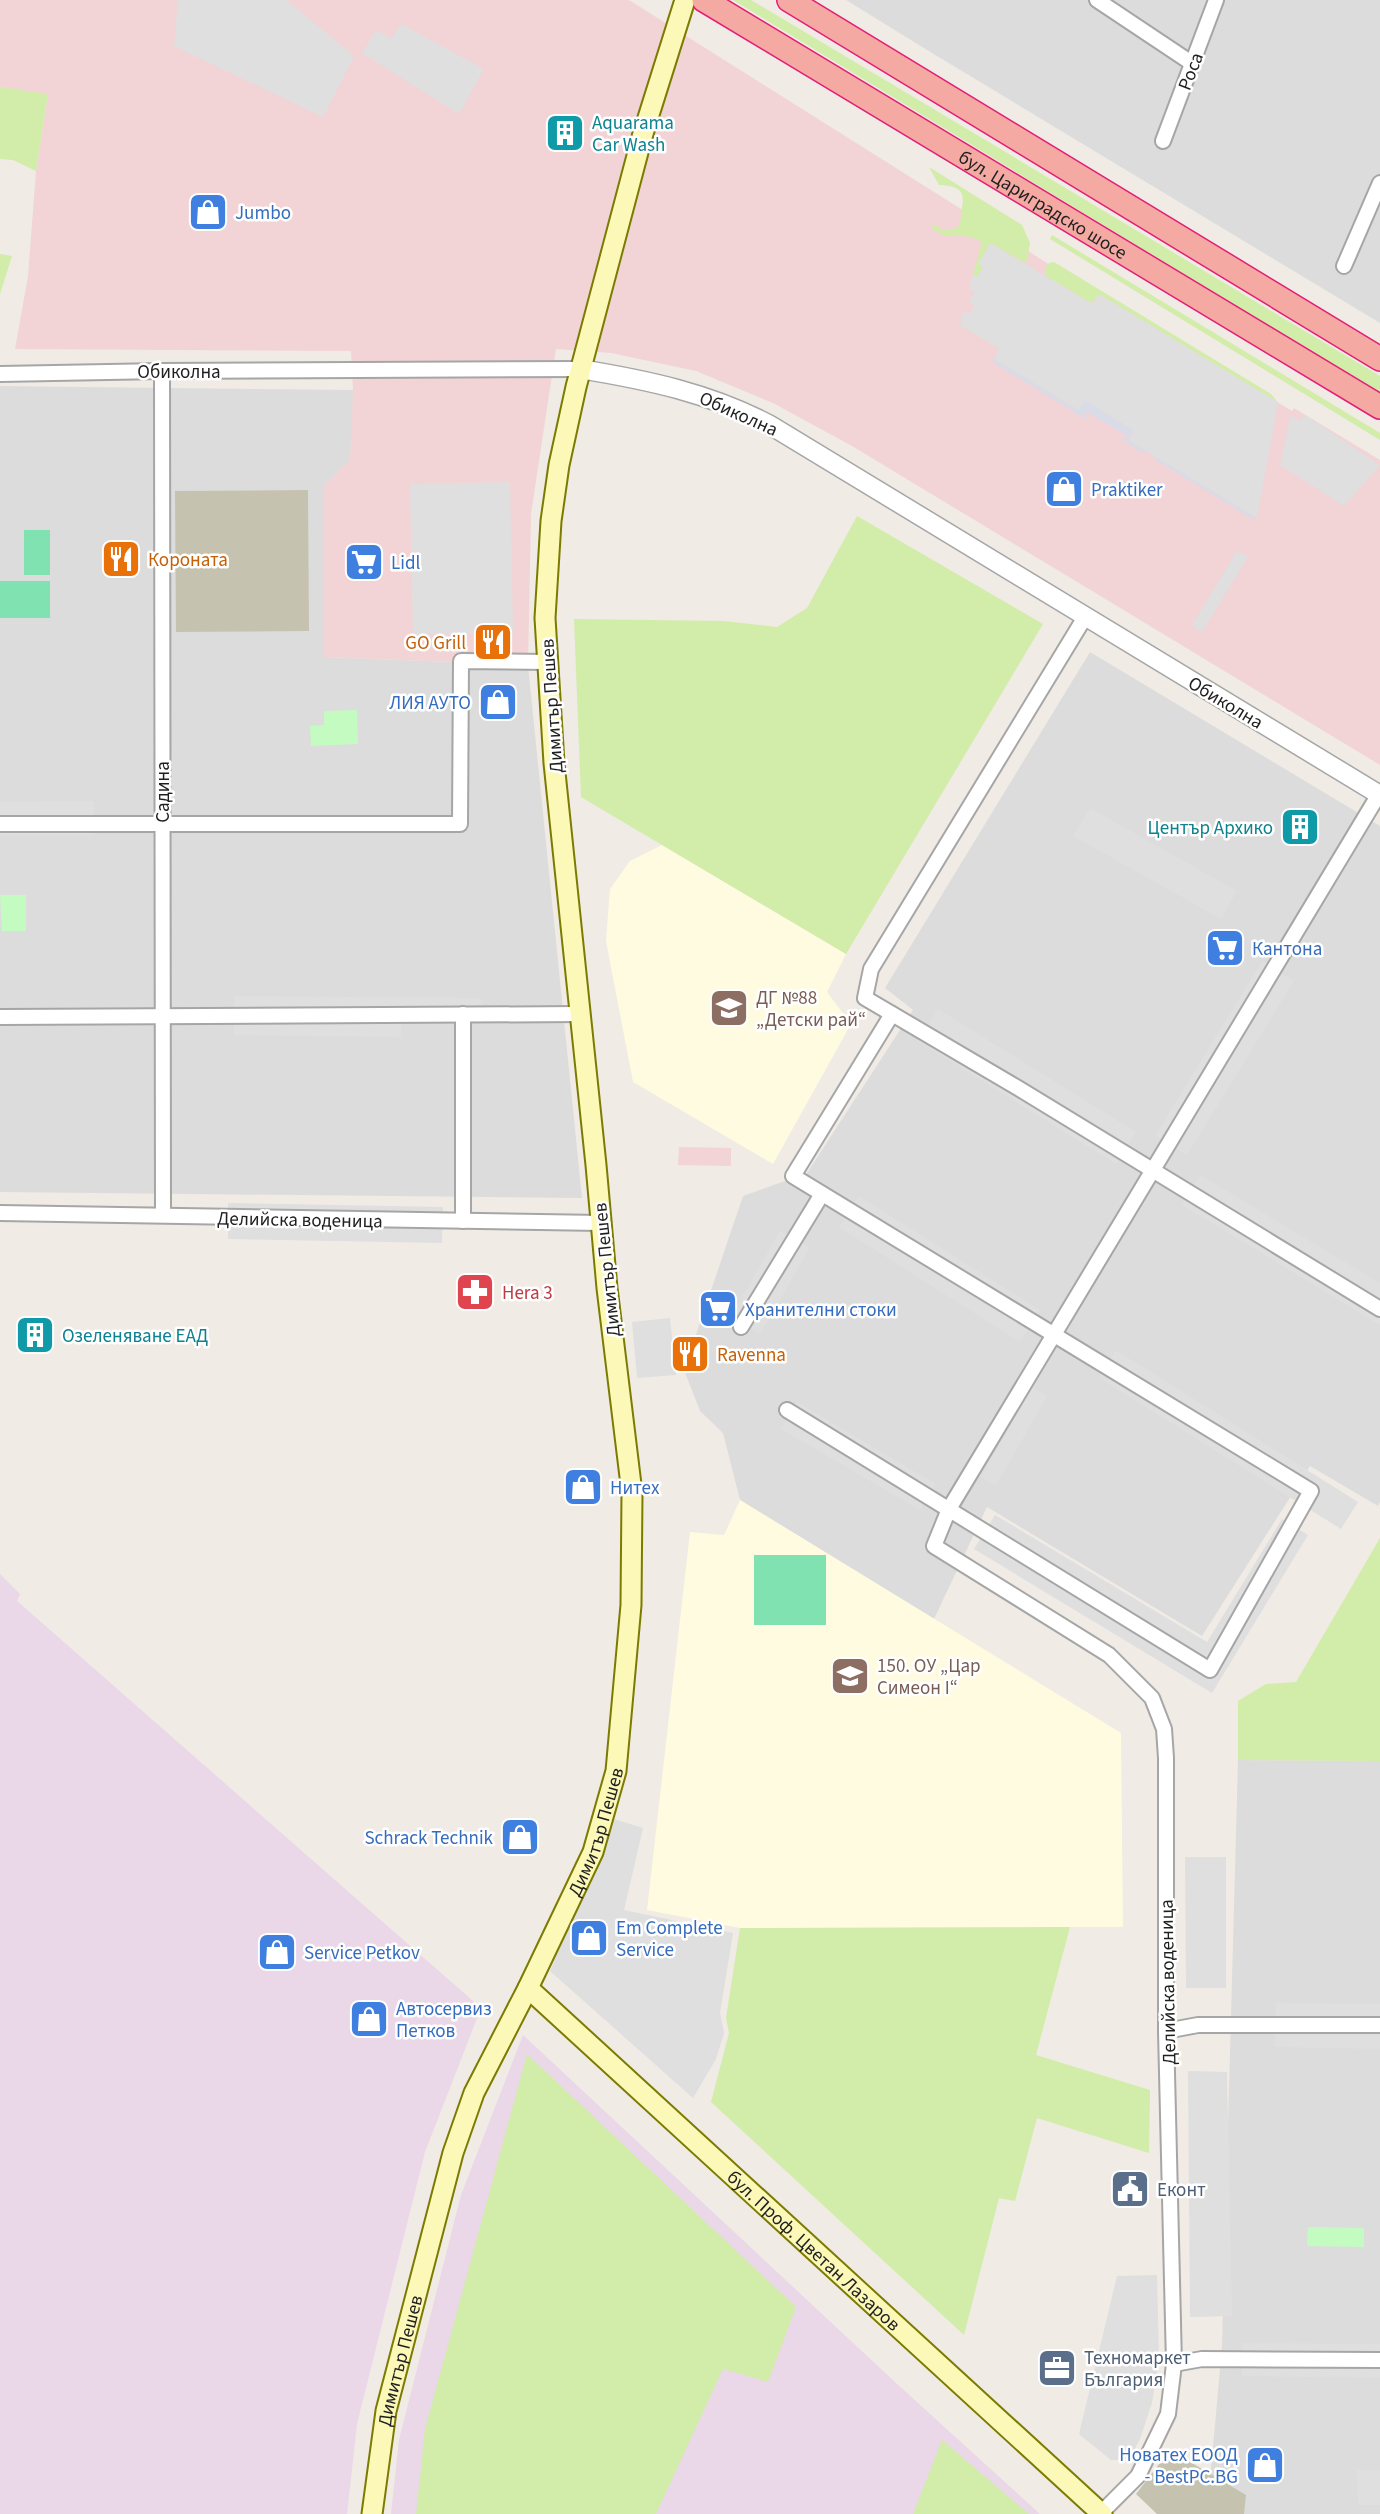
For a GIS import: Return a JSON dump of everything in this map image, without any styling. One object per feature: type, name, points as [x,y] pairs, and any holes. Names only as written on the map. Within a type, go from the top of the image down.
[{"type":"highway","name":"бул. Цариградско шосе","points":[[704,0],[1380,407]]},
{"type":"highway","points":[[789,0],[1380,359]]},
{"type":"main road","name":"Димитър Пешев","points":[[372,2514],[386,2411],[453,2153],[474,2093],[593,1852],[616,1771],[631,1605],[632,1493],[601,1223],[554,763],[545,618],[551,522],[559,465],[580,369],[642,137],[685,0]]},
{"type":"main road","name":"бул. Проф. Цветан Лазаров","points":[[528,1988],[1101,2514]]},
{"type":"street","points":[[1097,0],[1193,64]]},
{"type":"street","name":"Роса","points":[[1163,141],[1216,0]]},
{"type":"street","points":[[1345,266],[1380,183]]},
{"type":"street","name":"Обиколна","points":[[0,374],[162,370],[580,369],[663,384],[722,402],[750,414],[824,456],[1380,794]]},
{"type":"street","name":"Садина","points":[[162,370],[163,1214]]},
{"type":"street","points":[[1085,617],[871,969],[865,998],[1380,1308]]},
{"type":"street","points":[[0,824],[460,824],[461,661],[547,662]]},
{"type":"street","points":[[949,1509],[1380,794]]},
{"type":"street","points":[[463,1014],[463,1221]]},
{"type":"street","points":[[0,1017],[581,1014]]},
{"type":"street","points":[[787,1410],[1210,1670],[1311,1491],[793,1176],[892,1014]]},
{"type":"street","points":[[741,1327],[822,1194]]},
{"type":"street","name":"Делийска воденица","points":[[0,1213],[601,1223]]},
{"type":"street","name":"Делийска воденица","points":[[949,1509],[934,1546],[1109,1655],[1152,1698],[1164,1730],[1166,2031],[1174,2364],[1168,2413],[1138,2476],[1101,2514]]},
{"type":"street","points":[[1166,2031],[1198,2025],[1380,2025]]},
{"type":"street","points":[[1174,2364],[1202,2359],[1380,2360]]},
{"type":"shaded area","points":[[0,0],[629,0],[1047,263],[1292,411],[1294,408],[1380,460],[1380,765],[852,446],[773,403],[696,371],[611,353],[556,349],[531,514],[528,665],[323,657],[323,486],[350,460],[353,390],[351,351],[15,349],[28,276],[36,171],[48,95],[0,87]]},
{"type":"shaded area","points":[[178,0],[286,0],[354,56],[323,117],[174,46]]},
{"type":"shaded area","points":[[846,0],[1380,0],[1380,323],[932,53]]},
{"type":"shaded area","points":[[401,24],[484,69],[459,114],[362,53],[376,30],[391,39]]},
{"type":"shaded area","points":[[990,243],[1091,303],[1099,294],[1278,402],[1257,518],[1129,441],[1133,430],[1086,401],[1079,410],[994,359],[999,349],[960,325],[963,311],[969,315],[974,305],[969,302],[975,292],[969,288],[973,275],[977,277],[983,267],[978,264]]},
{"type":"shaded area","points":[[994,359],[1078,410],[1086,401],[1133,430],[1129,441],[1145,450],[1143,453],[1119,438],[1126,439],[1127,436],[1087,412],[1085,415],[1089,421],[992,362]]},
{"type":"shaded area","points":[[0,386],[353,390],[352,458],[323,657],[528,665],[582,1198],[0,1192]]},
{"type":"shaded area","points":[[1291,415],[1300,421],[1305,415],[1380,465],[1344,506],[1280,465]]},
{"type":"shaded area","points":[[1156,457],[1257,518],[1253,519],[1154,459]]},
{"type":"shaded area","points":[[510,482],[513,633],[413,635],[410,484]]},
{"type":"shaded area","points":[[308,490],[309,631],[176,632],[175,491]]},
{"type":"shaded area","points":[[1237,551],[1248,557],[1202,632],[1192,625]]},
{"type":"shaded area","points":[[1090,652],[1380,826],[1380,1502],[1378,1506],[1310,1466],[1202,1636],[987,1507],[934,1619],[740,1500],[723,1433],[700,1411],[684,1370],[743,1196],[807,1173],[913,1010],[885,988]]},
{"type":"shaded area","points":[[94,801],[94,835],[0,835],[0,802]]},
{"type":"shaded area","points":[[1090,808],[1237,891],[1221,919],[1073,836]]},
{"type":"shaded area","name":"ДГ №88 „Детски рай“","points":[[662,845],[846,954],[827,992],[851,1024],[773,1164],[633,1082],[606,941],[610,889],[630,861]]},
{"type":"shaded area","points":[[1262,961],[1294,981],[1187,1155],[1155,1136]]},
{"type":"shaded area","points":[[234,996],[481,998],[481,1009],[402,1009],[401,1037],[234,1035]]},
{"type":"shaded area","points":[[938,1009],[1136,1132],[1116,1164],[918,1041]]},
{"type":"shaded area","points":[[679,1147],[731,1148],[731,1166],[678,1165]]},
{"type":"shaded area","points":[[1200,1175],[1380,1283],[1380,1325],[1182,1205]]},
{"type":"shaded area","points":[[859,1196],[1040,1310],[1020,1342],[839,1227]]},
{"type":"shaded area","points":[[228,1203],[443,1207],[442,1243],[228,1239]]},
{"type":"shaded area","points":[[780,1231],[810,1248],[760,1334],[731,1317]]},
{"type":"shaded area","points":[[670,1318],[676,1375],[637,1378],[632,1322]]},
{"type":"shaded area","points":[[1116,1350],[1358,1502],[1341,1529],[1099,1378]]},
{"type":"shaded area","points":[[1032,1388],[1047,1396],[996,1486],[981,1477]]},
{"type":"shaded area","points":[[797,1402],[936,1484],[920,1510],[781,1429]]},
{"type":"shaded area","name":"150. ОУ „Цар Симеон I“","points":[[740,1500],[1121,1733],[1123,1927],[740,1928],[647,1910],[690,1532],[724,1535]]},
{"type":"shaded area","points":[[995,1515],[1207,1642],[1282,1519],[1308,1535],[1212,1693],[974,1549]]},
{"type":"shaded area","points":[[0,1574],[20,1594],[17,1601],[481,2008],[425,2152],[357,2424],[347,2514],[0,2514]]},
{"type":"shaded area","points":[[1238,1760],[1380,1761],[1380,2514],[1207,2514],[1222,2346]]},
{"type":"shaded area","points":[[614,1819],[643,1828],[624,1910],[733,1933],[720,2013],[724,2033],[716,2059],[693,2098],[550,1971]]},
{"type":"shaded area","points":[[1185,1857],[1226,1857],[1226,1988],[1186,1988]]},
{"type":"shaded area","points":[[1276,2003],[1380,2004],[1380,2049],[1275,2047]]},
{"type":"shaded area","points":[[523,2035],[1040,2514],[391,2514],[399,2440],[461,2195]]},
{"type":"shaded area","points":[[1188,2071],[1227,2072],[1232,2316],[1190,2317]]},
{"type":"shaded area","points":[[1157,2275],[1159,2360],[1152,2403],[1132,2454],[1122,2460],[1111,2460],[1079,2434],[1117,2276]]},
{"type":"shaded area","points":[[1242,2343],[1380,2344],[1380,2378],[1242,2376]]},
{"type":"shaded area","points":[[1170,2450],[1246,2495],[1244,2514],[1157,2514],[1136,2494]]},
{"type":"shaded area","points":[[1357,2470],[1380,2470],[1380,2505],[1358,2505]]},
{"type":"green space","points":[[733,0],[751,0],[1380,376],[1380,393]]},
{"type":"green space","points":[[0,87],[48,94],[36,171],[13,160],[0,159]]},
{"type":"green space","points":[[929,167],[1022,225],[1030,243],[1027,261],[1024,262],[990,243],[983,267],[977,277],[973,275],[982,242],[970,237],[945,235],[934,230],[931,222],[942,230],[953,230],[959,225],[963,201],[961,192],[955,187],[939,185]]},
{"type":"green space","points":[[1052,235],[1380,433],[1380,440],[1050,239]]},
{"type":"green space","points":[[0,254],[12,256],[0,294]]},
{"type":"green space","points":[[1054,262],[1271,394],[1276,400],[1277,407],[1274,400],[1099,295],[1091,303],[1046,276],[1046,267]]},
{"type":"green space","points":[[857,516],[1043,624],[846,954],[581,797],[574,619],[724,621],[777,627],[807,608]]},
{"type":"green space","points":[[24,530],[50,530],[50,575],[24,575]]},
{"type":"green space","points":[[0,581],[50,581],[50,618],[0,618]]},
{"type":"green space","points":[[357,710],[358,744],[311,746],[310,726],[324,725],[324,711]]},
{"type":"green space","points":[[0,895],[26,895],[26,931],[2,931]]},
{"type":"green space","points":[[1380,1538],[1380,1761],[1238,1760],[1238,1701],[1266,1684],[1296,1682]]},
{"type":"green space","points":[[754,1555],[826,1555],[826,1625],[754,1625]]},
{"type":"green space","points":[[1070,1927],[1036,2055],[1150,2090],[1149,2153],[1037,2118],[1015,2201],[999,2198],[964,2335],[711,2102],[729,2033],[726,2018],[740,1928]]},
{"type":"green space","points":[[527,2054],[796,2307],[768,2382],[723,2369],[656,2514],[416,2514],[425,2429]]},
{"type":"green space","points":[[1308,2227],[1364,2228],[1364,2247],[1307,2246]]},
{"type":"green space","points":[[942,2440],[1029,2514],[913,2514]]},
{"type":"place","name":"Aquarama Car Wash","points":[[565,133]]},
{"type":"place","name":"Jumbo","points":[[208,212]]},
{"type":"place","name":"Praktiker","points":[[1064,489]]},
{"type":"place","name":"Короната","points":[[121,559]]},
{"type":"place","name":"Lidl","points":[[364,562]]},
{"type":"place","name":"GO Grill","points":[[493,642]]},
{"type":"place","name":"ЛИЯ АУТО","points":[[498,702]]},
{"type":"place","name":"Център Архико","points":[[1300,827]]},
{"type":"place","name":"Кантона","points":[[1225,948]]},
{"type":"place","name":"ДГ №88 „Детски рай“","points":[[729,1008]]},
{"type":"place","name":"Hera 3","points":[[475,1292]]},
{"type":"place","name":"Хранителни стоки","points":[[718,1309]]},
{"type":"place","name":"Озеленяване ЕАД","points":[[35,1335]]},
{"type":"place","name":"Ravenna","points":[[690,1354]]},
{"type":"place","name":"Нитех","points":[[583,1487]]},
{"type":"place","name":"150. ОУ „Цар Симеон I“","points":[[850,1676]]},
{"type":"place","name":"Schrack Technik","points":[[520,1837]]},
{"type":"place","name":"Em Complete Service","points":[[589,1938]]},
{"type":"place","name":"Service Petkov","points":[[277,1952]]},
{"type":"place","name":"Автосервиз Петков","points":[[369,2019]]},
{"type":"place","name":"Еконт","points":[[1130,2189]]},
{"type":"place","name":"Техномаркет България","points":[[1057,2368]]},
{"type":"place","name":"Новатех ЕООД - BestPC.BG","points":[[1265,2465]]}]
